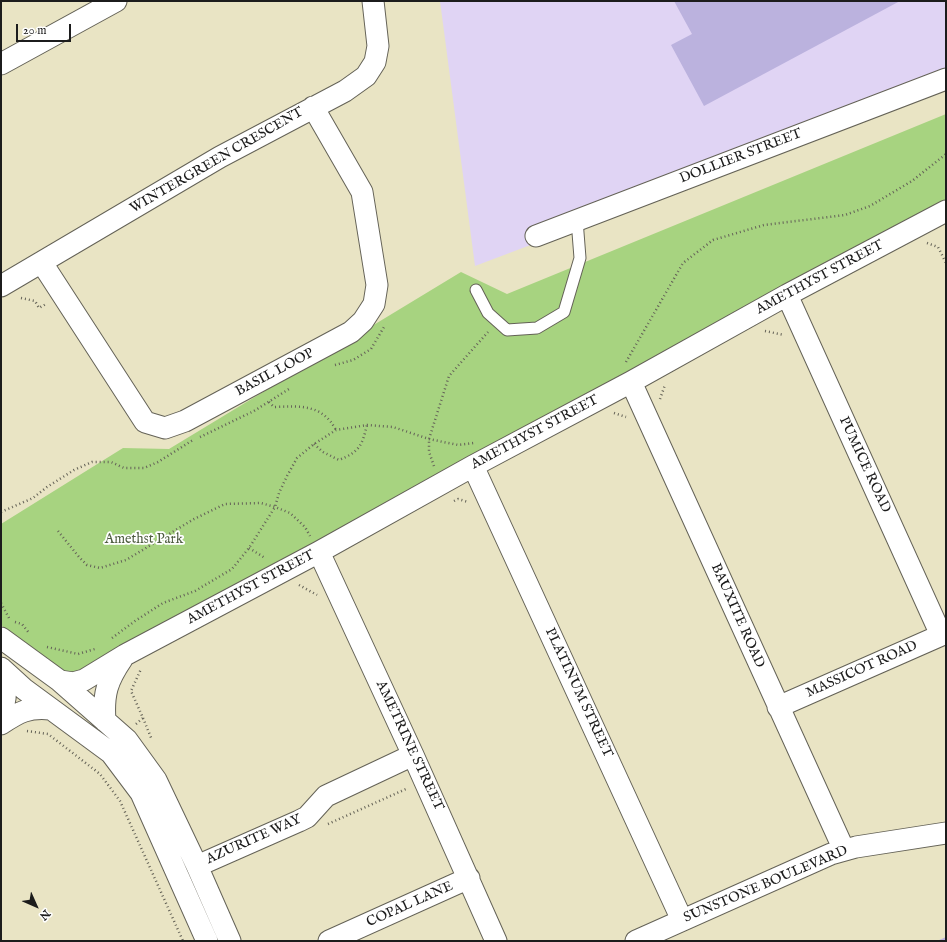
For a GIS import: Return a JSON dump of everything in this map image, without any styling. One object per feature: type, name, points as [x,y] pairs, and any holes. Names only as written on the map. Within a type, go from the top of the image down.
[{"type":"street","points":[[1,64],[116,1]]},
{"type":"street","name":"WINTERGREEN CRESCENT","points":[[1,286],[220,157],[345,91],[366,76],[375,62],[378,46],[373,1]]},
{"type":"street","name":"DOLLIER STREET","points":[[536,236],[946,79]]},
{"type":"street","name":"BASIL LOOP","points":[[42,263],[145,422],[165,428],[185,421],[351,332],[363,321],[374,304],[377,285],[362,192],[313,107]]},
{"type":"street","name":"AMETHYST STREET","points":[[66,682],[84,680],[128,653],[319,552],[441,484],[627,376],[945,214]]},
{"type":"street","name":"PUMICE ROAD","points":[[787,295],[944,634]]},
{"type":"street","name":"BAUXITE ROAD","points":[[627,376],[844,850]]},
{"type":"street","name":"PLATINUM STREET","points":[[473,466],[682,920]]},
{"type":"street","name":"AMETRINE STREET","points":[[319,552],[413,754],[496,941]]},
{"type":"street","points":[[6,630],[66,682],[123,736],[156,780],[197,866],[230,941]]},
{"type":"street","name":"MASSICOT ROAD","points":[[778,707],[944,634]]},
{"type":"street","name":"AMETHYST STREET","points":[[105,720],[104,707],[106,688],[110,678],[128,653]]},
{"type":"street","points":[[1,668],[24,689],[111,753],[141,793],[207,941]]},
{"type":"street","points":[[1,673],[5,682],[6,693],[1,712]]},
{"type":"street","points":[[1,724],[22,712],[35,708],[50,709]]},
{"type":"street","name":"AZURITE WAY","points":[[197,866],[299,821],[307,816],[326,796],[413,754]]},
{"type":"street","name":"SUNSTONE BOULEVARD","points":[[636,941],[812,862],[844,850],[869,844],[946,833]]},
{"type":"street","name":"COPAL LANE","points":[[329,941],[469,878]]},
{"type":"lane","points":[[476,290],[488,313],[507,330],[537,328],[564,312],[580,258],[577,220]]},
{"type":"path","points":[[627,376],[683,263],[713,240],[764,225],[845,215],[870,206],[912,182],[946,154]]},
{"type":"path","points":[[925,243],[938,247],[946,263]]},
{"type":"path","points":[[20,298],[35,300],[39,308],[63,294]]},
{"type":"path","points":[[441,484],[429,452],[429,439],[449,376],[498,322]]},
{"type":"path","points":[[758,334],[764,330],[784,335],[786,341]]},
{"type":"path","points":[[659,402],[665,383]]},
{"type":"path","points":[[269,402],[274,407],[307,408],[322,413],[331,422],[336,430]]},
{"type":"path","points":[[612,413],[629,418]]},
{"type":"path","points":[[314,444],[324,452],[340,460],[353,454],[360,446],[367,425]]},
{"type":"path","points":[[106,642],[163,603],[195,590],[232,569],[249,548],[275,507],[279,493],[297,458],[314,444],[336,430],[367,425],[393,427],[429,439],[458,444],[482,442]]},
{"type":"path","points":[[58,531],[83,561],[88,565],[100,568],[126,560],[194,518],[225,504],[260,503],[290,513],[305,527],[319,552]]},
{"type":"path","points":[[1,603],[6,630],[22,624],[31,635]]},
{"type":"path","points":[[119,633],[128,653],[142,670],[131,690],[143,718],[123,736]]},
{"type":"path","points":[[41,643],[46,647],[78,654],[100,647]]},
{"type":"path","points":[[27,731],[48,734],[100,774],[120,801],[183,941]]},
{"type":"path","points":[[90,767],[108,750]]},
{"type":"shaded area","points":[[440,1],[946,1],[946,88],[475,266]]},
{"type":"green space","name":"Amethst Park","points":[[946,114],[946,205],[81,675],[56,672],[8,634],[1,624],[1,524],[123,448],[169,449],[461,272],[507,294]]},
{"type":"building","points":[[674,1],[900,1],[704,106],[671,45],[692,34]]},
{"type":"building","points":[[946,937],[946,941],[937,941]]}]
